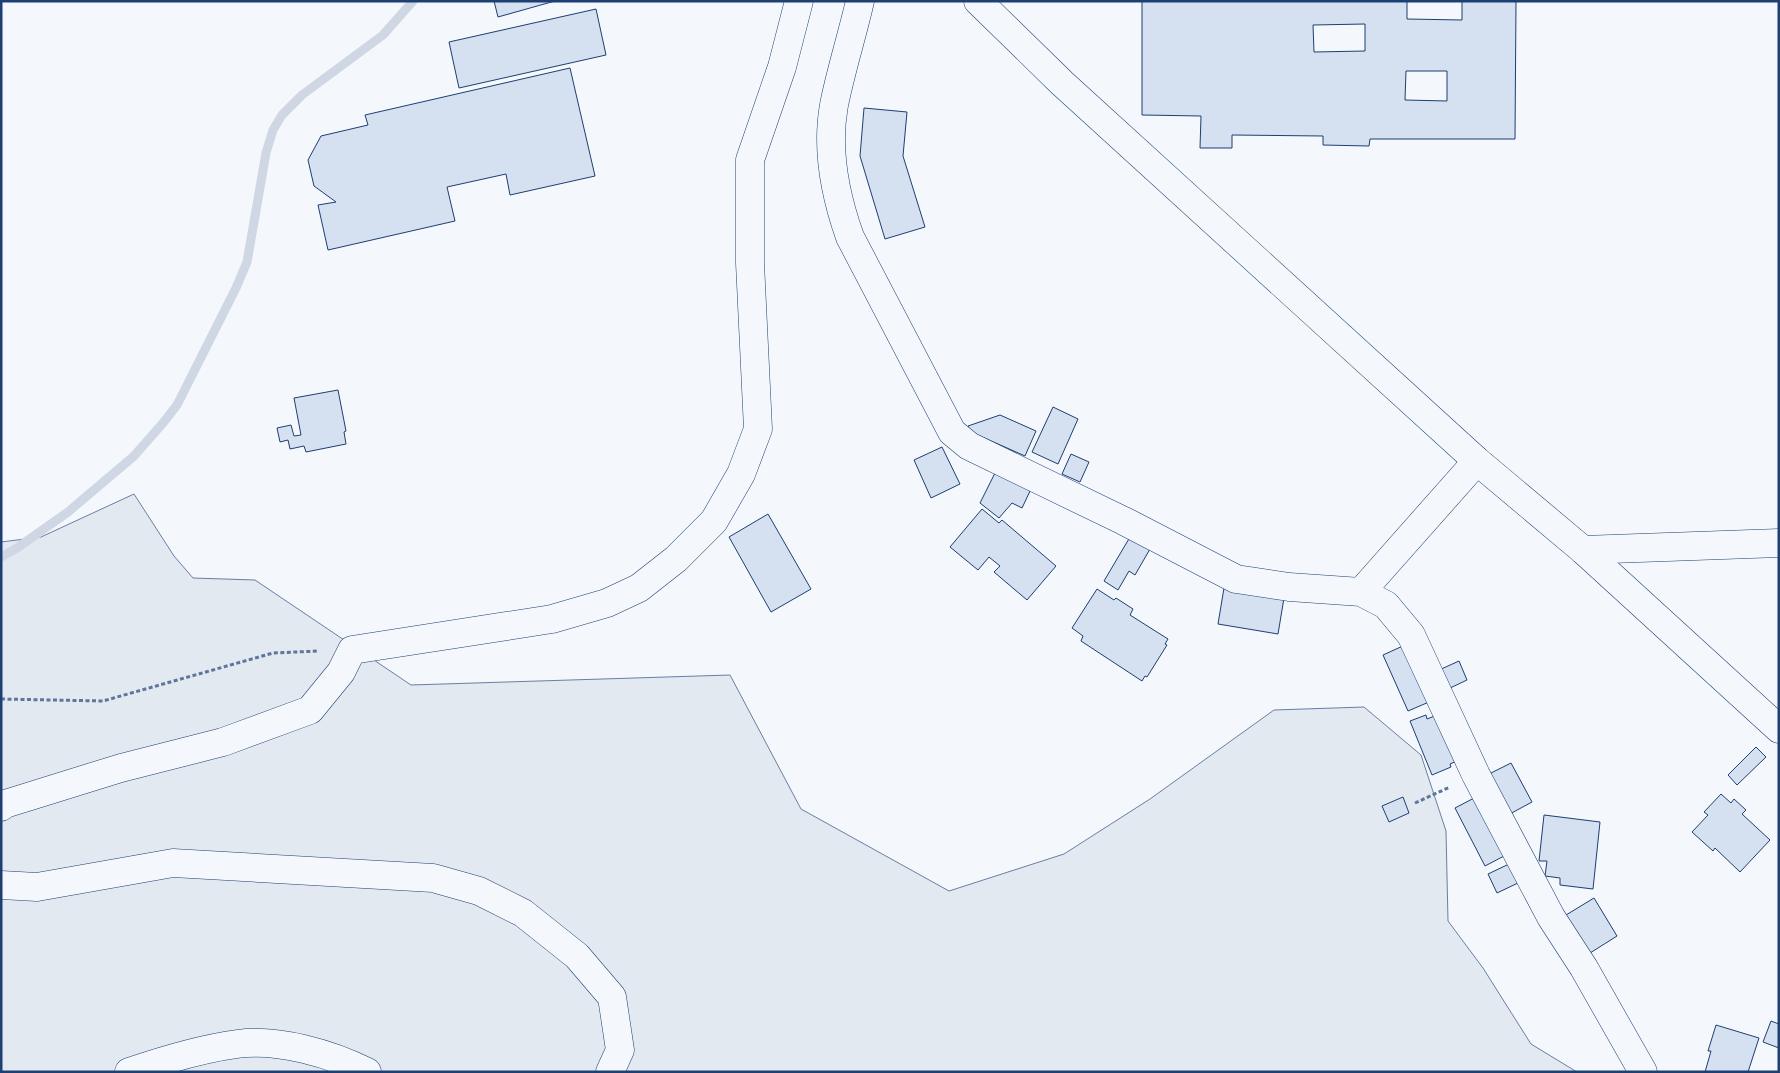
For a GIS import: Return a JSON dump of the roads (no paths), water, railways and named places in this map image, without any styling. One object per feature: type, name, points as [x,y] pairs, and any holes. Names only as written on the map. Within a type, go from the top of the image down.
[{"type":"street","points":[[1,806],[121,768],[223,742],[310,710],[341,672],[352,650],[552,618],[607,603],[639,588],[676,559],[714,520],[741,474],[758,429],[750,263],[750,160],[782,67],[799,1]]},
{"type":"street","points":[[860,1],[834,107],[832,161],[840,210],[850,237],[952,432],[969,446],[1124,521],[1236,579],[1289,587],[1361,592],[1386,606],[1411,635],[1476,776],[1551,917],[1584,968],[1643,1072]]},
{"type":"street","points":[[978,1],[1062,84],[1477,461],[1583,550],[1779,729]]},
{"type":"street","points":[[1361,592],[1477,461]]},
{"type":"street","points":[[1583,550],[1779,543]]},
{"type":"street","points":[[1,885],[37,887],[173,863],[433,878],[479,891],[523,913],[577,956],[612,997],[620,1050],[610,1072]]},
{"type":"street","points":[[129,1072],[191,1052],[239,1043],[284,1044],[346,1061],[368,1072]]},
{"type":"waterway","points":[[1,557],[68,512],[134,456],[177,405],[236,288],[247,262],[266,153],[273,130],[282,115],[302,95],[383,35],[413,1]]}]
